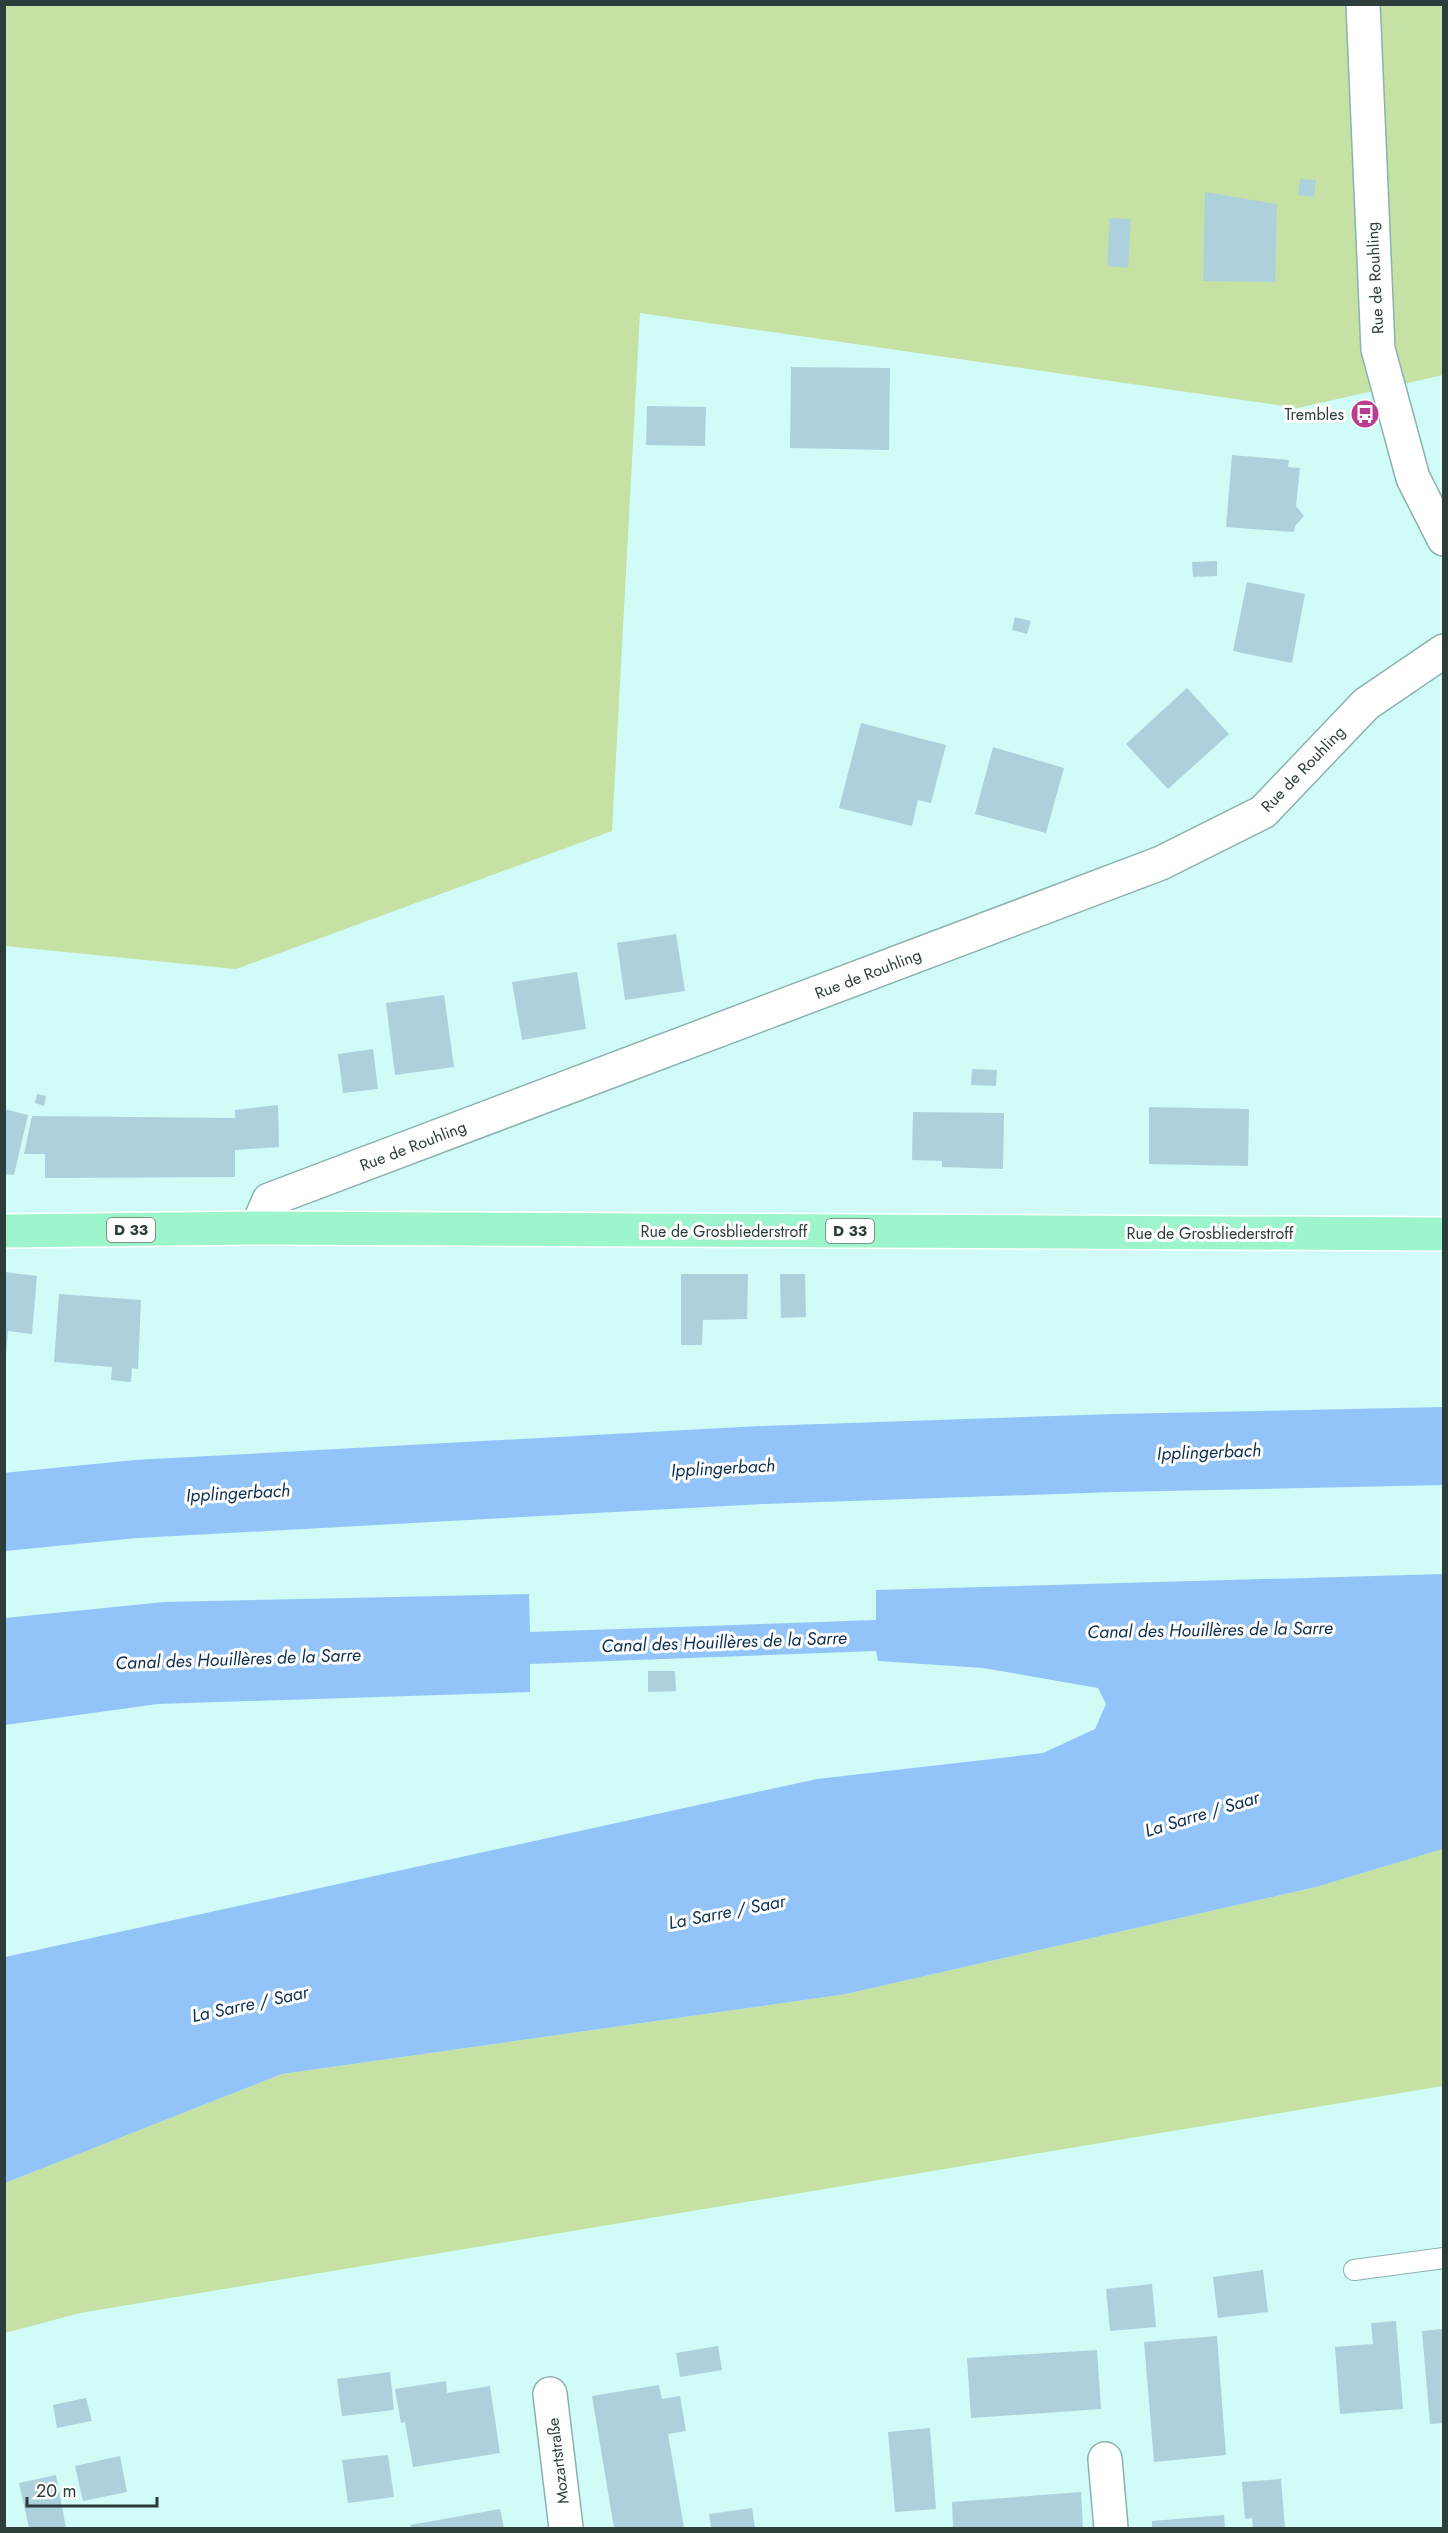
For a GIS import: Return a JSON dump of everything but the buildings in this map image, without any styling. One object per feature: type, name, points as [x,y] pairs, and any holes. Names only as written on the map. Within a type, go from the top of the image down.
[{"type":"main road","name":"Rue de Grosbliederstroff","points":[[4,1231],[257,1228],[1443,1234]]},
{"type":"street","name":"Rue de Rouhling","points":[[1363,4],[1378,349],[1413,478],[1443,539]]},
{"type":"street","name":"Rue de Rouhling","points":[[257,1228],[269,1200],[1161,863],[1263,812],[1365,704],[1443,651]]},
{"type":"street","name":"Mozartstraße","points":[[550,2394],[566,2529]]},
{"type":"street","points":[[1105,2459],[1111,2529]]},
{"type":"lane","points":[[1354,2270],[1443,2258]]},
{"type":"green space","points":[[4,5],[1443,5],[1443,375],[1298,408],[640,313],[612,831],[236,969],[5,946]]},
{"type":"green space","points":[[1443,1849],[1443,2086],[80,2313],[5,2333],[5,2183],[282,2074],[846,1994],[1316,1887]]},
{"type":"water","points":[[1443,1574],[1443,1849],[1316,1887],[846,1994],[282,2074],[5,2183],[5,1957],[817,1779],[1043,1753],[1095,1729],[1106,1704],[1098,1688],[983,1668],[878,1661],[876,1651],[530,1664],[530,1692],[158,1704],[5,1725],[5,1618],[164,1602],[529,1594],[530,1632],[876,1620],[876,1590]]},
{"type":"waterway","name":"Ipplingerbach","points":[[4,1512],[136,1499],[761,1465],[1115,1453],[1444,1446]]},
{"type":"place","name":"Trembles","points":[[1365,414]]},
{"type":"water label","name":"Canal des Houillères de la Sarre","points":[[1210,1630]]},
{"type":"water label","name":"Canal des Houillères de la Sarre","points":[[724,1642]]},
{"type":"water label","name":"Canal des Houillères de la Sarre","points":[[238,1659]]},
{"type":"water label","name":"La Sarre / Saar","points":[[1202,1814]]},
{"type":"water label","name":"La Sarre / Saar","points":[[727,1912]]},
{"type":"water label","name":"La Sarre / Saar","points":[[250,2004]]}]
